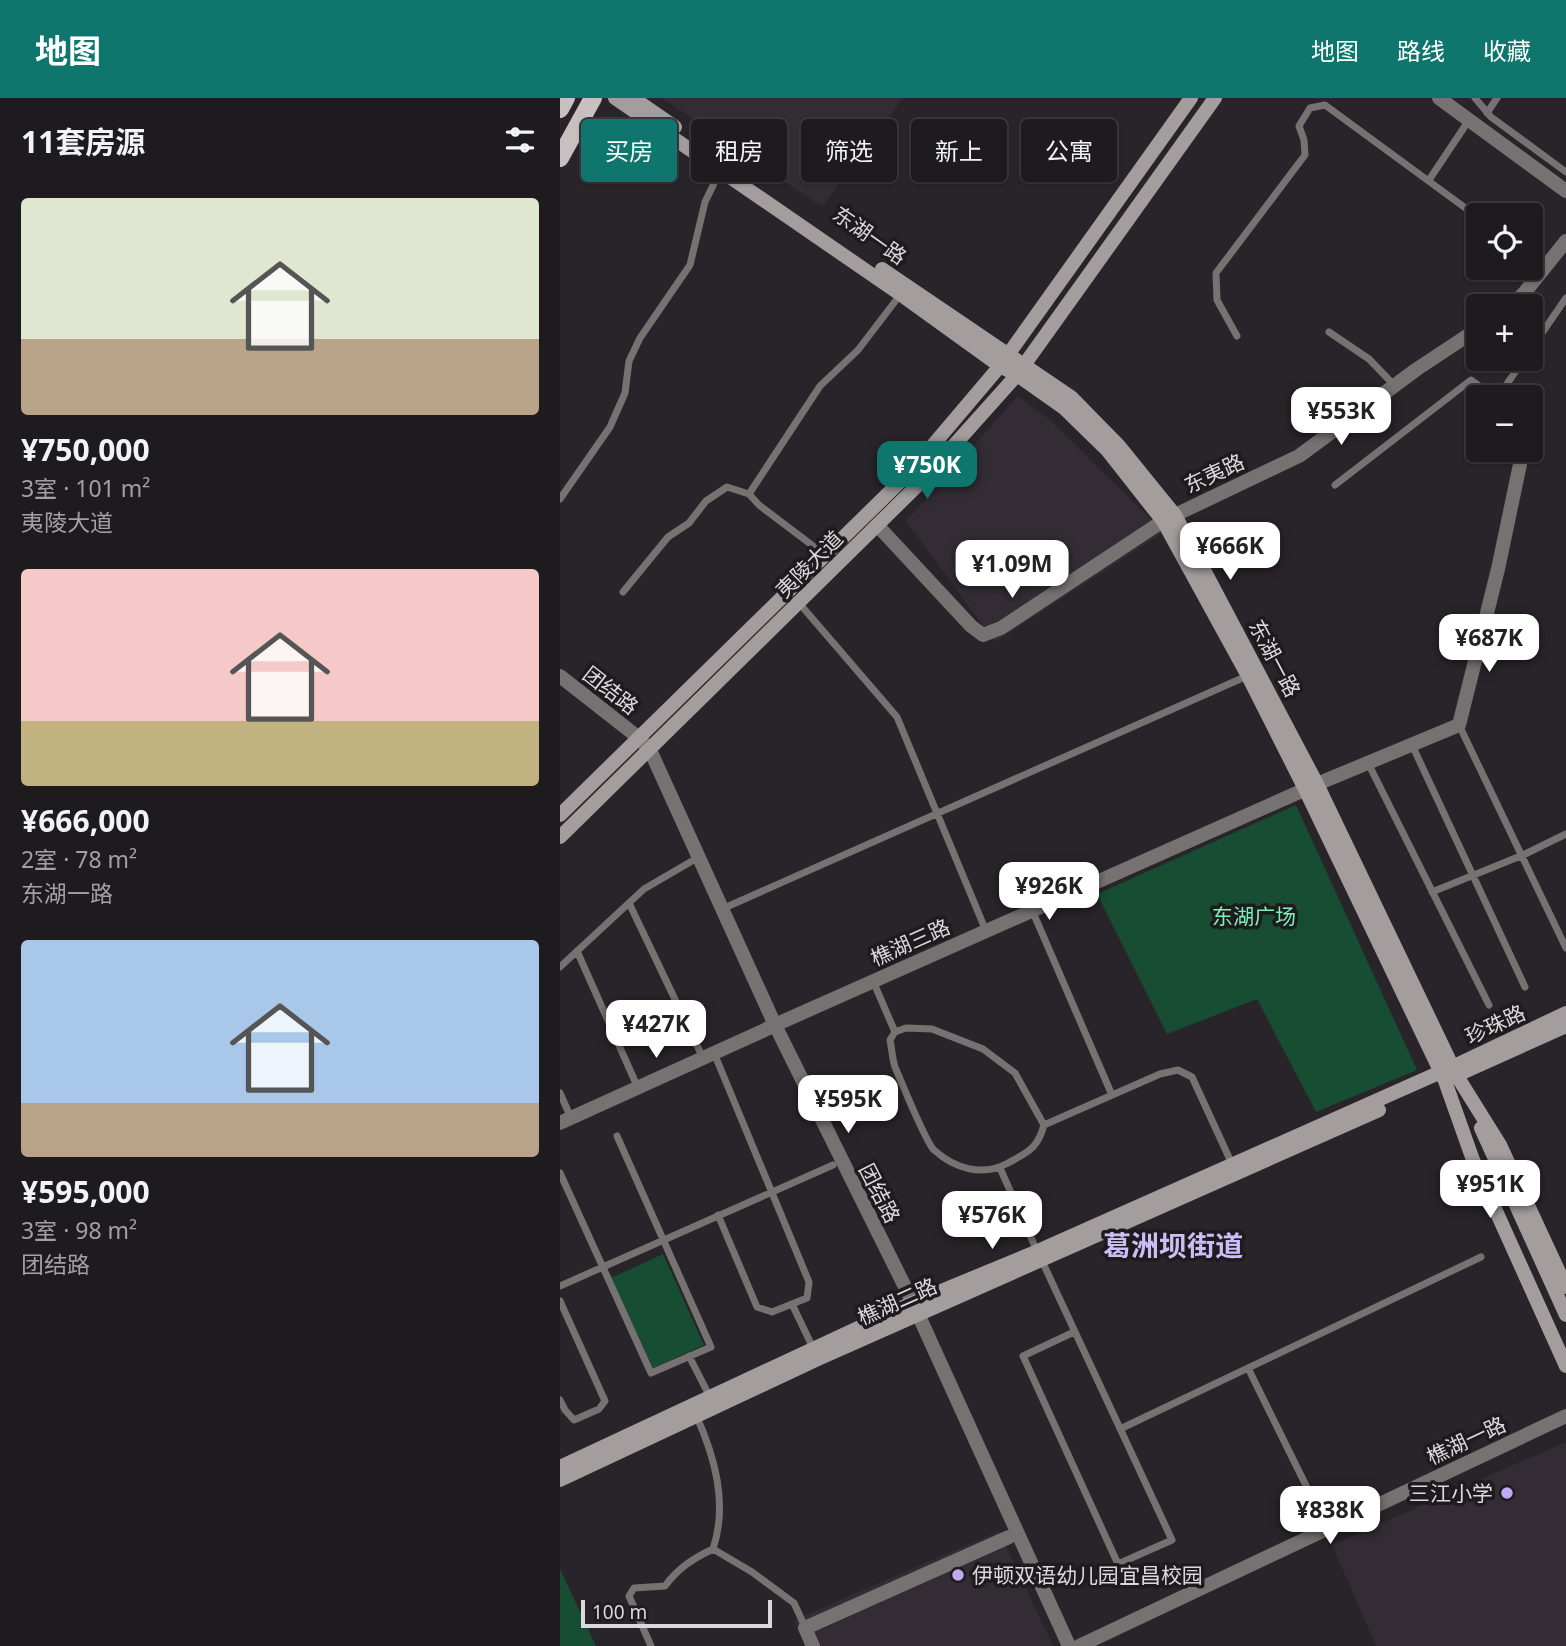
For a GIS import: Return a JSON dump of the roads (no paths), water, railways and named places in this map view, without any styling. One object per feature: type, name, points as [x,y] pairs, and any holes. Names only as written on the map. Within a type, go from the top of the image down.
[{"type":"main road","points":[[560,109],[566,98]]},
{"type":"main road","points":[[560,158],[593,98]]},
{"type":"main road","points":[[615,98],[691,149]]},
{"type":"main road","name":"东湖一路","points":[[634,98],[1004,361]]},
{"type":"main road","name":"夷陵大道","points":[[560,815],[911,471],[1004,361],[1191,98]]},
{"type":"main road","name":"夷陵大道","points":[[560,837],[922,481],[1020,370],[1214,98]]},
{"type":"main road","points":[[740,182],[901,293],[1020,370],[1107,450],[1169,518],[1248,676],[1311,787],[1566,1315]]},
{"type":"main road","name":"东湖一路","points":[[1169,518],[1311,787]]},
{"type":"main road","name":"珍珠路","points":[[1449,1074],[1566,1013]]},
{"type":"main road","name":"珍珠路","points":[[1449,1074],[1566,1026]]},
{"type":"main road","points":[[1449,1074],[1500,1145],[1566,1287]]},
{"type":"main road","points":[[1449,1074],[1566,1346]]},
{"type":"main road","points":[[1449,1074],[1473,1160],[1566,1367]]},
{"type":"main road","name":"樵湖二路","points":[[1040,1256],[1232,1165],[1449,1074]]},
{"type":"main road","name":"樵湖二路","points":[[560,1467],[813,1348],[1040,1256],[1449,1074]]},
{"type":"main road","name":"樵湖二路","points":[[560,1480],[911,1310]]},
{"type":"street","points":[[1440,98],[1566,191]]},
{"type":"street","points":[[1523,294],[1566,241]]},
{"type":"street","name":"东夷路","points":[[877,526],[971,626],[983,635],[1001,628],[1169,518],[1299,456],[1466,337]]},
{"type":"street","points":[[1459,725],[1498,569],[1520,462]]},
{"type":"street","name":"团结路","points":[[560,676],[647,753],[722,909],[771,1027],[834,1165],[911,1310],[1059,1646]]},
{"type":"street","name":"团结路","points":[[560,687],[636,741]]},
{"type":"street","name":"樵湖三路","points":[[565,1121],[1032,910],[1459,725]]},
{"type":"street","name":"团结路","points":[[647,753],[692,861],[911,1310],[1069,1646]]},
{"type":"street","name":"樵湖一路","points":[[1079,1646],[1566,1416]]},
{"type":"street","points":[[813,1646],[805,1628],[1009,1537]]},
{"type":"lane","points":[[1475,98],[1487,113],[1566,172]]},
{"type":"lane","points":[[1487,113],[1497,98]]},
{"type":"lane","points":[[1237,336],[1217,300],[1216,273],[1305,155],[1299,126],[1310,108],[1325,106],[1466,208]]},
{"type":"lane","points":[[1429,180],[1469,120]]},
{"type":"lane","points":[[560,499],[610,427],[625,393],[629,361],[640,338],[690,265],[705,202],[715,182]]},
{"type":"lane","points":[[749,494],[820,386],[858,351],[901,293]]},
{"type":"lane","points":[[1543,332],[1566,298]]},
{"type":"lane","points":[[1329,332],[1369,359],[1394,386]]},
{"type":"lane","points":[[1335,485],[1471,380],[1478,385]]},
{"type":"lane","points":[[623,592],[668,537],[689,523],[706,501],[727,487],[749,494],[759,505],[825,555]]},
{"type":"lane","points":[[799,603],[897,717],[986,931]]},
{"type":"lane","points":[[722,909],[1248,676]]},
{"type":"lane","points":[[1459,725],[1566,948]]},
{"type":"lane","points":[[1412,745],[1525,987]]},
{"type":"lane","points":[[1368,763],[1489,1005]]},
{"type":"lane","points":[[1432,892],[1523,855],[1566,834]]},
{"type":"lane","points":[[560,967],[629,903],[662,877],[692,861]]},
{"type":"lane","points":[[629,903],[709,1056],[772,1192],[809,1282],[807,1298],[772,1312],[757,1307],[718,1215]]},
{"type":"lane","points":[[1032,910],[1112,1095]]},
{"type":"lane","points":[[577,951],[638,1088]]},
{"type":"lane","points":[[873,981],[895,1032]]},
{"type":"lane","points":[[906,1028],[932,1029],[983,1049],[1015,1073],[1044,1125],[1040,1140],[1029,1152],[1000,1167],[984,1171],[958,1166],[932,1149],[894,1064],[890,1040],[895,1032],[906,1028]]},
{"type":"lane","points":[[1044,1125],[1160,1074],[1178,1070],[1192,1077],[1232,1165]]},
{"type":"lane","points":[[560,1093],[565,1121]]},
{"type":"lane","points":[[560,1173],[651,1373],[711,1347],[617,1136]]},
{"type":"lane","points":[[560,1286],[834,1165]]},
{"type":"lane","points":[[1000,1167],[1172,1540],[1118,1564],[1023,1356],[1074,1332]]},
{"type":"lane","points":[[1120,1429],[1481,1257]]},
{"type":"lane","points":[[560,1300],[605,1401],[599,1409],[574,1420],[560,1400]]},
{"type":"lane","points":[[792,1304],[813,1348]]},
{"type":"lane","points":[[690,1356],[710,1396]]},
{"type":"lane","points":[[1248,1368],[1327,1528]]},
{"type":"lane","points":[[652,1646],[629,1596],[634,1588],[666,1586],[673,1575],[692,1559],[713,1549],[717,1538],[720,1494],[711,1448],[696,1415]]},
{"type":"lane","points":[[713,1549],[752,1572],[794,1603],[805,1628]]},
{"type":"place","name":"三江小学","points":[[1507,1493]]},
{"type":"place","name":"伊顿双语幼儿园宜昌校园","points":[[958,1575]]},
{"type":"district","name":"葛洲坝街道","points":[[1173,1245]]},
{"type":"park label","name":"东湖广场","points":[[1254,916]]}]
